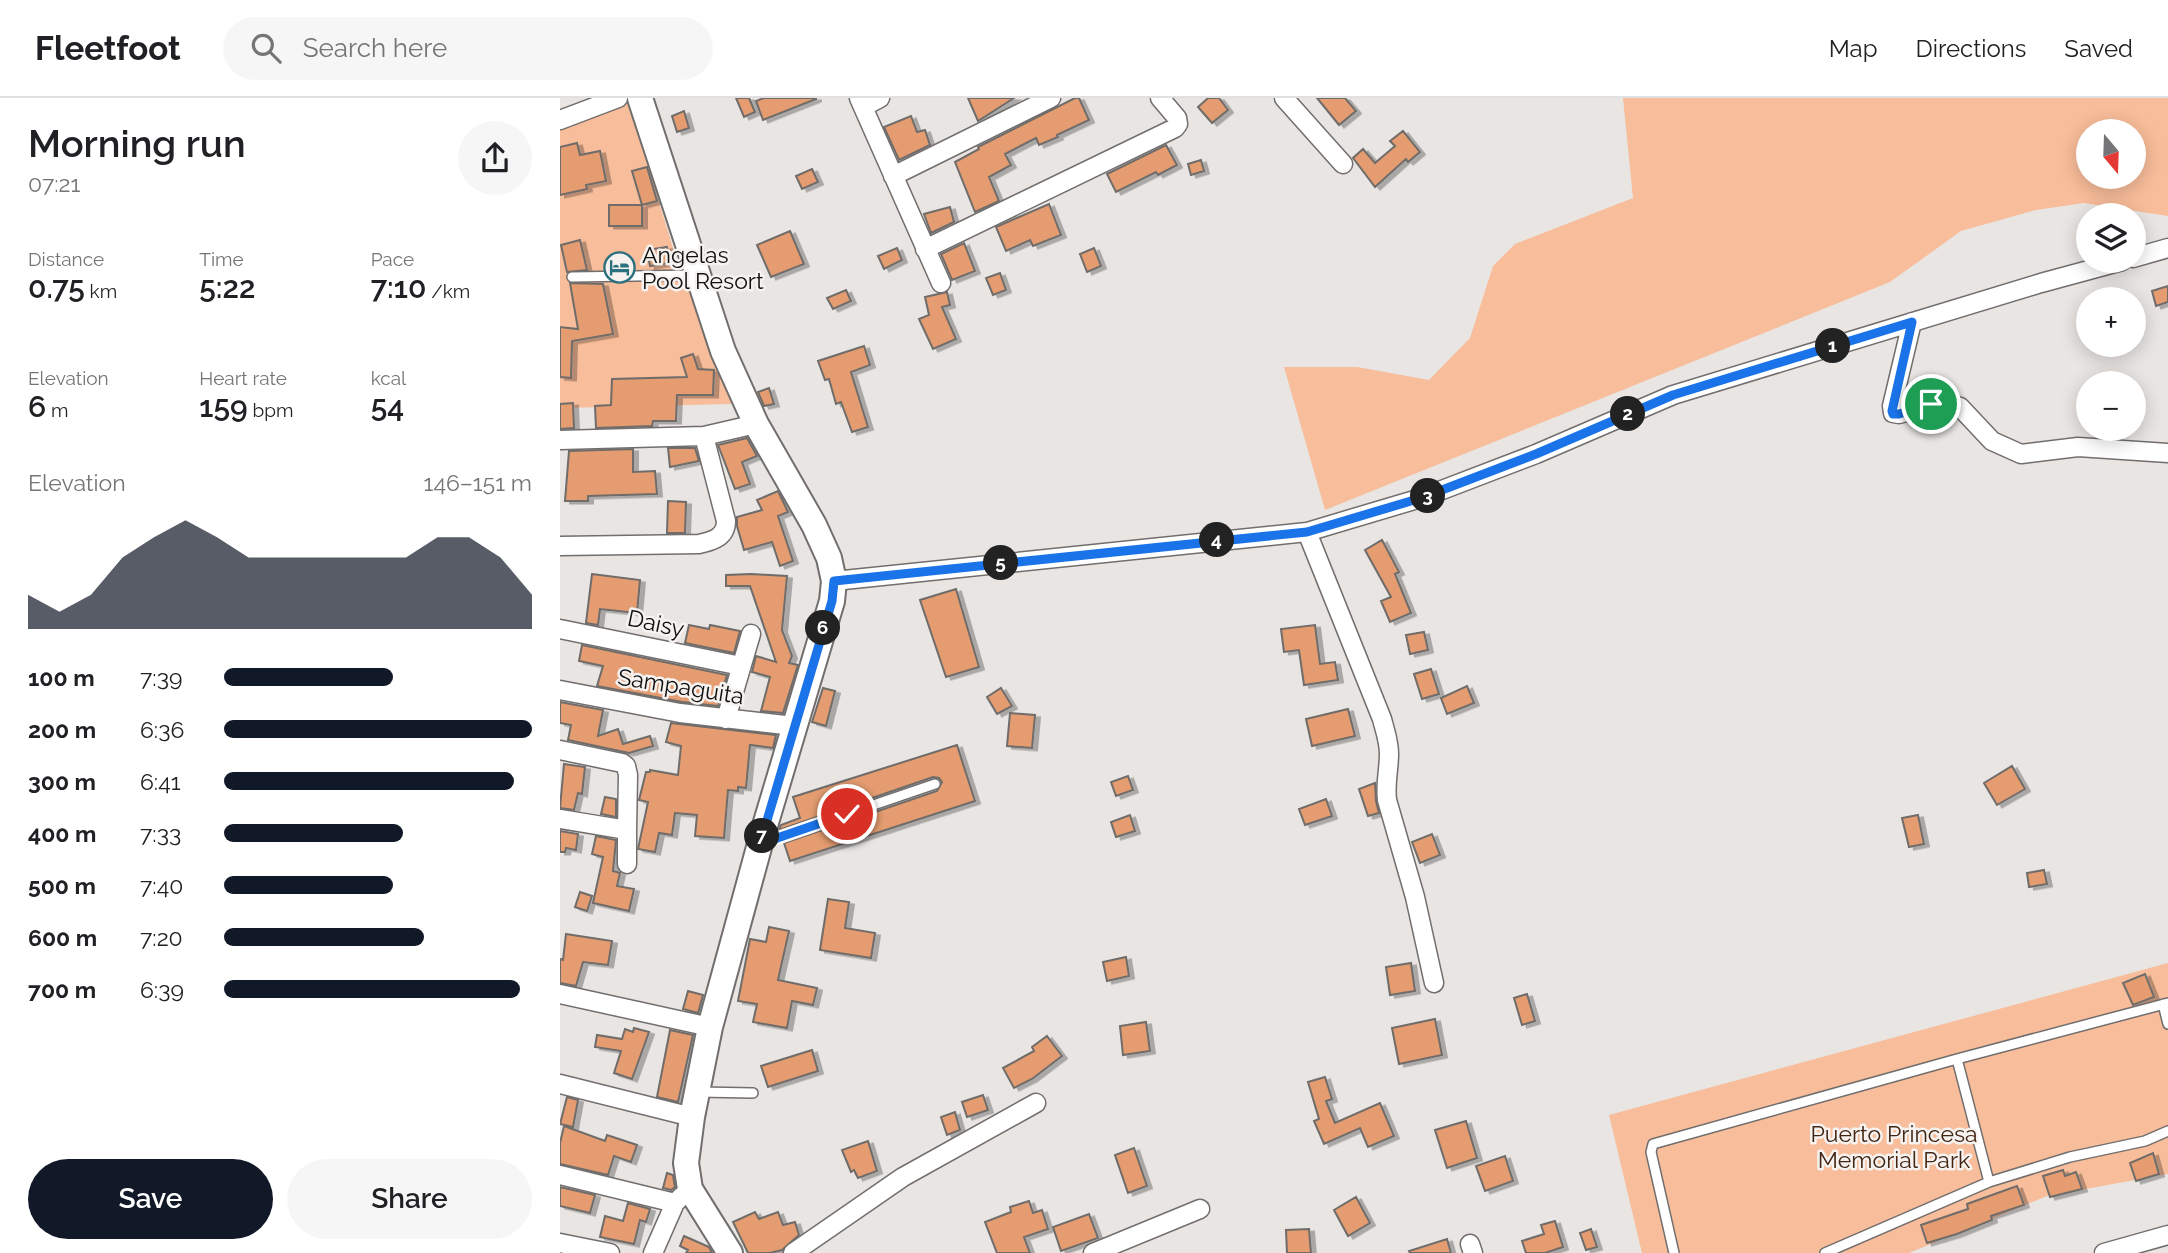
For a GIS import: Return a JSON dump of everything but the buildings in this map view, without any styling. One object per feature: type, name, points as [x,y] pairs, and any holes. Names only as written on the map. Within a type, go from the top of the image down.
[{"type":"street","points":[[560,120],[618,98]]},
{"type":"street","points":[[640,98],[723,351],[756,424],[814,525],[829,558],[834,581],[832,601],[760,844],[710,1027],[692,1117],[682,1196],[653,1253]]},
{"type":"street","points":[[880,98],[861,102],[941,284]]},
{"type":"street","points":[[893,176],[1051,98]]},
{"type":"street","points":[[925,249],[1175,128],[1178,118],[1160,98]]},
{"type":"street","points":[[1284,98],[1343,164]]},
{"type":"street","points":[[2146,254],[2168,248]]},
{"type":"street","points":[[834,581],[1307,532],[1421,498],[1536,454],[1673,395],[2081,273]]},
{"type":"street","points":[[1912,322],[1892,406],[1893,414],[1940,402],[1960,407],[1992,441],[2021,454],[2078,447],[2168,453]]},
{"type":"street","points":[[560,440],[704,436],[756,424]]},
{"type":"street","points":[[560,546],[699,544],[717,538],[723,533],[726,521],[704,436]]},
{"type":"street","points":[[1307,532],[1388,740],[1385,785],[1387,800],[1415,897],[1434,983]]},
{"type":"street","name":"Daisy","points":[[560,629],[741,666]]},
{"type":"street","points":[[726,719],[751,634]]},
{"type":"street","name":"Sampaguita","points":[[560,690],[726,719],[794,726]]},
{"type":"street","points":[[560,750],[626,766],[627,864]]},
{"type":"street","points":[[560,819],[627,831]]},
{"type":"street","points":[[560,994],[710,1027]]},
{"type":"street","points":[[560,1084],[692,1117]]},
{"type":"street","points":[[793,1253],[903,1177],[1036,1103]]},
{"type":"street","points":[[560,1175],[682,1196],[730,1253]]},
{"type":"street","points":[[1093,1253],[1200,1209]]},
{"type":"street","points":[[2104,1253],[2168,1235]]},
{"type":"street","points":[[560,1243],[610,1253]]},
{"type":"lane","points":[[572,276],[696,275]]},
{"type":"lane","points":[[760,844],[935,784]]},
{"type":"lane","points":[[1674,1253],[1651,1152],[1653,1144],[2165,1003],[2168,1024]]},
{"type":"lane","points":[[1957,1059],[1989,1182]]},
{"type":"lane","points":[[697,1092],[753,1093]]},
{"type":"lane","points":[[1825,1253],[1989,1182],[2070,1157],[2145,1141],[2168,1130]]},
{"type":"green space","points":[[615,98],[627,98],[673,248],[732,404],[560,408],[560,117]]},
{"type":"green space","points":[[1623,98],[2168,98],[2168,216],[2146,213],[2146,203],[2076,203],[2036,210],[1961,231],[1890,282],[1325,510],[1284,367],[1357,367],[1429,380],[1470,338],[1493,266],[1515,244],[1633,198]]},
{"type":"green space","name":"Puerto Princesa Memorial Park","points":[[2168,963],[2168,1174],[2047,1196],[1909,1253],[1642,1253],[1609,1115]]},
{"type":"place","name":"Angelas Pool Resort","points":[[619,267]]},
{"type":"route","points":[[847,814],[760,844],[832,601],[834,581],[1307,532],[1421,498],[1536,454],[1673,395],[1912,322],[1892,411],[1893,414],[1899,414],[1931,404]]}]
